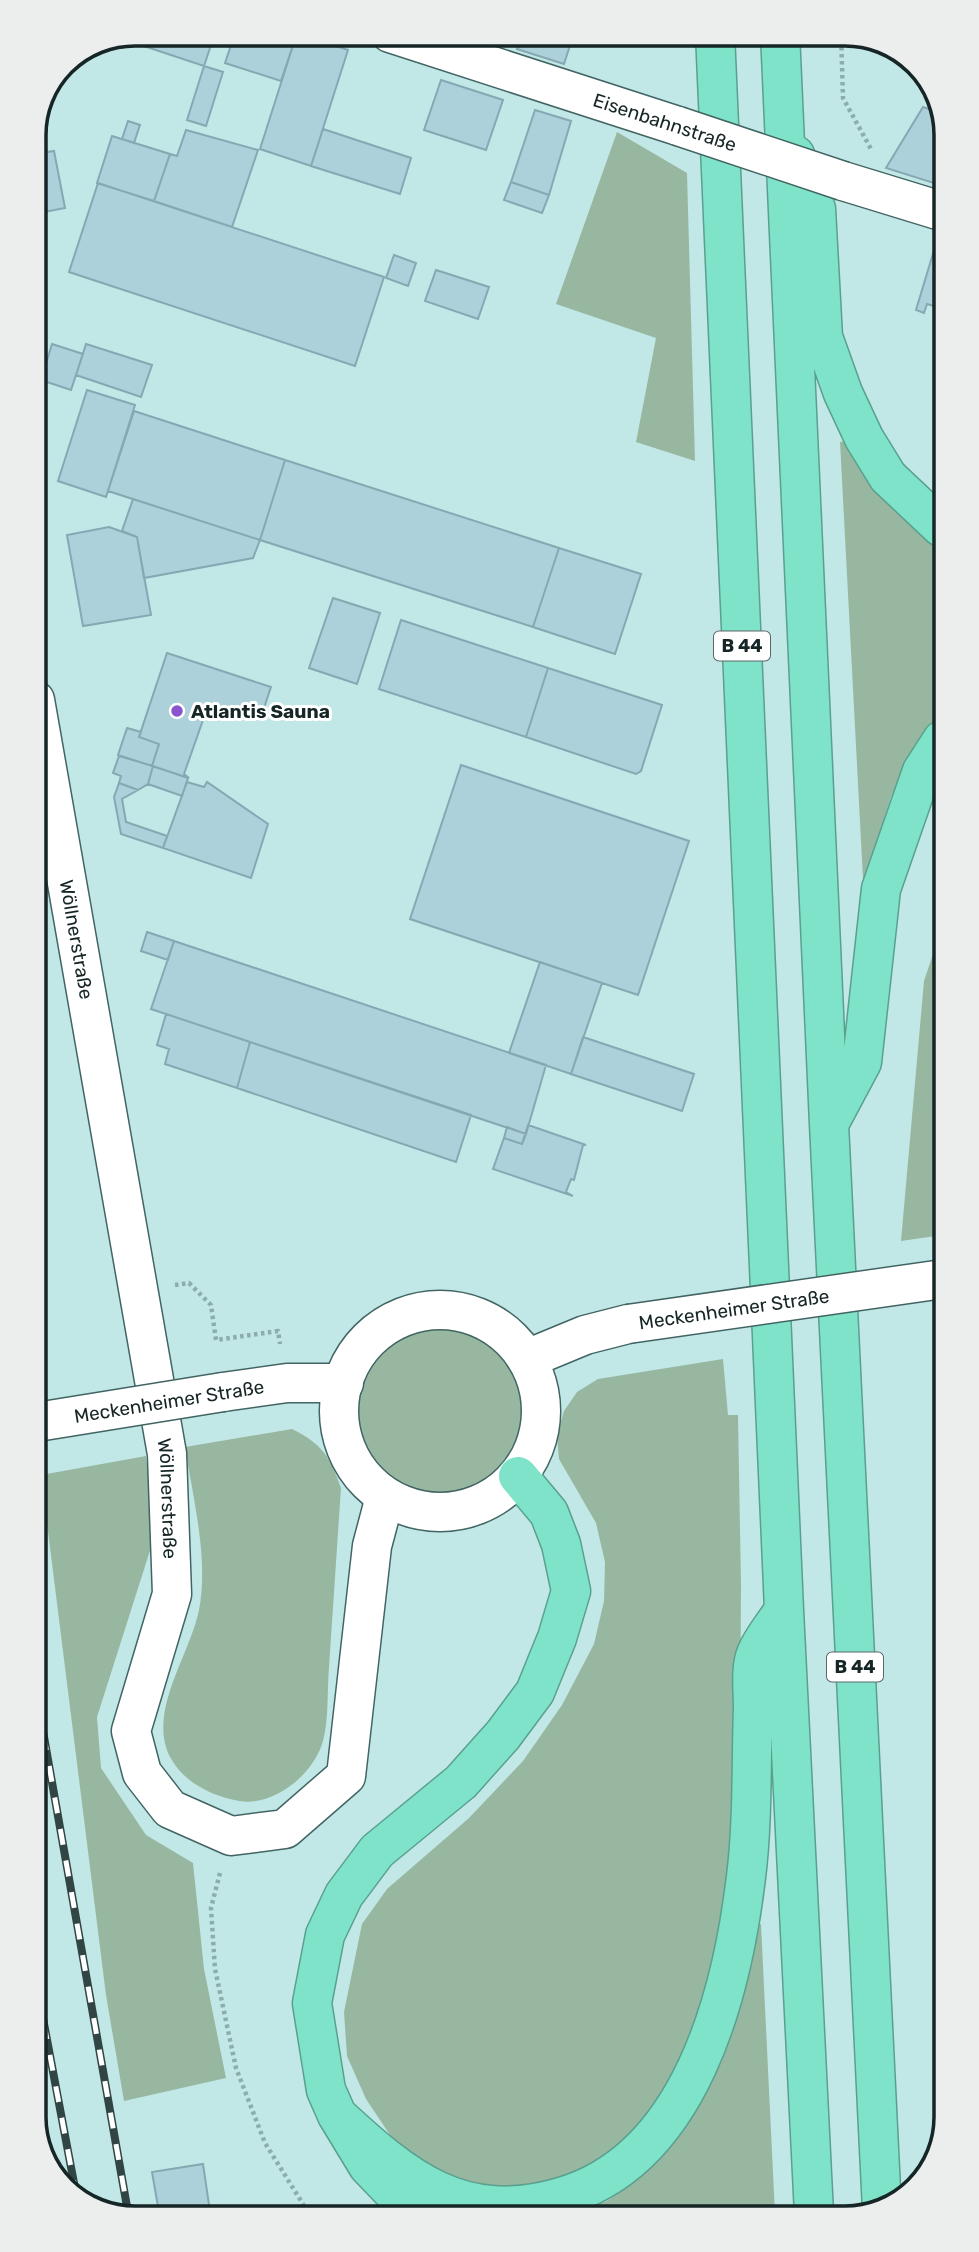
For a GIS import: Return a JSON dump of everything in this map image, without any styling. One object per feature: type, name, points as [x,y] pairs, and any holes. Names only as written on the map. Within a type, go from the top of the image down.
[{"type":"highway","name":"B 44","points":[[716,46],[784,1610],[814,2206]]},
{"type":"highway","name":"B 44","points":[[780,46],[881,2198]]},
{"type":"highway","points":[[783,124],[816,209],[823,337],[843,393],[864,438],[888,477],[934,520]]},
{"type":"highway","points":[[829,1124],[862,1062],[881,889],[922,771],[934,752]]},
{"type":"highway","points":[[406,2206],[368,2166],[337,2115],[326,2090],[312,2003],[326,1936],[344,1895],[377,1851],[461,1782],[535,1692],[557,1638],[571,1591],[561,1544],[549,1513],[518,1476]]},
{"type":"highway","points":[[337,2115],[390,2163],[445,2195],[485,2206],[536,2205],[573,2194],[602,2180],[632,2159],[666,2122],[703,2054],[728,1979],[747,1876],[755,1656],[784,1610]]},
{"type":"street","name":"Eisenbahnstraße","points":[[430,46],[934,209]]},
{"type":"street","name":"Wöllnerstraße","points":[[46,763],[167,1454],[172,1594],[131,1731],[142,1773],[170,1809],[231,1836]]},
{"type":"street","name":"Meckenheimer Straße","points":[[527,1359],[585,1335],[628,1324],[934,1280]]},
{"type":"street","points":[[428,1310],[469,1314],[505,1333],[527,1359],[537,1381],[541,1419],[538,1437],[518,1476],[488,1500],[469,1509],[417,1510],[385,1497],[368,1485],[348,1455],[340,1415],[344,1383],[351,1364],[378,1332],[397,1320],[428,1310]]},
{"type":"street","name":"Meckenheimer Straße","points":[[46,1421],[287,1383],[344,1383]]},
{"type":"street","points":[[231,1836],[285,1829],[346,1776],[372,1546],[385,1497]]},
{"type":"path","points":[[841,46],[843,98],[872,152],[853,184]]},
{"type":"path","points":[[211,1305],[216,1340],[278,1331],[287,1383]]},
{"type":"path","points":[[231,1836],[211,1908],[215,1969],[236,2068],[265,2143],[304,2206]]},
{"type":"green space","points":[[617,132],[687,173],[695,461],[636,442],[656,338],[556,304]]},
{"type":"green space","points":[[846,441],[881,494],[934,543],[934,721],[915,747],[891,797],[872,857],[869,878],[863,879],[840,442]]},
{"type":"green space","points":[[934,951],[934,1236],[901,1241],[924,981]]},
{"type":"green space","points":[[440,1310],[479,1318],[496,1327],[511,1340],[524,1355],[533,1372],[541,1411],[533,1450],[524,1467],[511,1482],[496,1495],[479,1504],[440,1512],[401,1504],[384,1495],[369,1482],[356,1467],[347,1450],[339,1411],[347,1372],[356,1355],[369,1340],[384,1327],[401,1318]]},
{"type":"green space","points":[[723,1359],[728,1415],[738,1415],[740,1755],[725,1915],[695,2034],[644,2122],[593,2169],[521,2190],[482,2189],[434,2171],[392,2138],[366,2099],[347,2056],[344,2012],[362,1924],[387,1889],[469,1818],[523,1761],[562,1705],[594,1644],[604,1601],[605,1562],[596,1523],[559,1459],[557,1436],[564,1411],[577,1392],[598,1379]]},
{"type":"green space","points":[[292,1429],[311,1440],[324,1452],[341,1488],[326,1724],[318,1753],[302,1776],[291,1786],[266,1799],[239,1801],[209,1792],[191,1781],[170,1757],[164,1740],[167,1703],[194,1627],[202,1591],[199,1529],[185,1447]]},
{"type":"green space","points":[[146,1456],[154,1538],[97,1717],[101,1768],[146,1835],[193,1863],[204,1969],[226,2078],[124,2101],[106,1995],[46,1515],[46,1474]]},
{"type":"green space","points":[[761,1924],[775,2206],[595,2206],[612,2198],[658,2158],[682,2130],[702,2099],[731,2032],[750,1961],[756,1925]]},
{"type":"building","points":[[151,46],[211,46],[204,66],[150,48]]},
{"type":"building","points":[[231,46],[293,46],[281,81],[225,63]]},
{"type":"building","points":[[293,46],[336,46],[348,50],[311,166],[260,149]]},
{"type":"building","points":[[518,46],[570,46],[564,64],[517,49]]},
{"type":"building","points":[[204,66],[223,72],[206,126],[187,120]]},
{"type":"building","points":[[441,80],[503,100],[486,150],[424,130]]},
{"type":"building","points":[[923,107],[930,109],[934,134],[934,183],[886,168]]},
{"type":"building","points":[[535,110],[571,121],[549,195],[511,182]]},
{"type":"building","points":[[128,121],[140,125],[134,143],[122,139]]},
{"type":"building","points":[[323,129],[411,158],[400,194],[311,166]]},
{"type":"building","points":[[186,130],[258,150],[232,227],[154,201],[170,154],[177,156]]},
{"type":"building","points":[[112,136],[170,154],[154,201],[97,183]]},
{"type":"building","points":[[54,151],[65,208],[46,212],[46,152]]},
{"type":"building","points":[[511,182],[549,195],[542,213],[504,200]]},
{"type":"building","points":[[98,183],[384,277],[355,366],[69,272]]},
{"type":"building","points":[[934,250],[934,306],[927,304],[924,313],[916,310]]},
{"type":"building","points":[[394,255],[416,263],[408,286],[386,278]]},
{"type":"building","points":[[436,270],[489,287],[478,319],[425,301]]},
{"type":"building","points":[[52,344],[83,354],[71,390],[46,382],[46,364]]},
{"type":"building","points":[[86,344],[152,365],[141,397],[76,375]]},
{"type":"building","points":[[87,390],[135,405],[106,497],[58,481]]},
{"type":"building","points":[[134,411],[285,460],[260,540],[108,491]]},
{"type":"building","points":[[285,460],[559,548],[533,627],[260,540]]},
{"type":"building","points":[[133,499],[260,540],[253,558],[144,578],[137,537],[122,531]]},
{"type":"building","points":[[109,527],[137,537],[151,615],[83,626],[67,535]]},
{"type":"building","points":[[559,548],[641,574],[615,654],[533,627]]},
{"type":"building","points":[[333,598],[380,613],[357,684],[309,668]]},
{"type":"building","points":[[401,620],[548,668],[526,737],[379,689]]},
{"type":"building","name":"Atlantis Sauna","points":[[167,653],[271,687],[260,720],[209,703],[184,774],[189,778],[152,766],[159,744],[139,737]]},
{"type":"building","points":[[548,668],[662,705],[641,771],[636,774],[526,737]]},
{"type":"building","points":[[127,728],[141,732],[139,737],[159,744],[152,766],[118,755]]},
{"type":"building","points":[[119,756],[153,766],[148,784],[138,790],[119,783],[121,776],[113,773]]},
{"type":"building","points":[[461,765],[689,841],[638,995],[410,919]]},
{"type":"building","points":[[153,766],[188,778],[182,796],[148,784]]},
{"type":"building","points":[[187,782],[204,787],[207,782],[268,824],[251,878],[163,848]]},
{"type":"building","points":[[119,783],[138,790],[122,799],[126,822],[167,836],[163,848],[121,834],[114,797]]},
{"type":"building","points":[[147,932],[174,941],[168,960],[141,951]]},
{"type":"building","points":[[174,941],[546,1065],[526,1134],[151,1009]]},
{"type":"building","points":[[540,962],[602,983],[571,1074],[509,1053]]},
{"type":"building","points":[[166,1014],[250,1042],[237,1088],[165,1064],[169,1049],[157,1045]]},
{"type":"building","points":[[583,1037],[694,1074],[682,1111],[571,1074]]},
{"type":"building","points":[[250,1042],[471,1115],[456,1162],[237,1088]]},
{"type":"building","points":[[528,1125],[586,1145],[583,1145],[574,1180],[571,1179],[566,1192],[573,1196],[493,1169],[504,1138],[522,1144]]},
{"type":"building","points":[[507,1127],[526,1134],[522,1144],[504,1138]]},
{"type":"building","points":[[203,2164],[209,2206],[158,2206],[152,2172]]},
{"type":"railway","points":[[46,1748],[127,2206]]},
{"type":"railway","points":[[46,2034],[74,2182]]},
{"type":"place","name":"Atlantis Sauna","points":[[177,711]]}]
